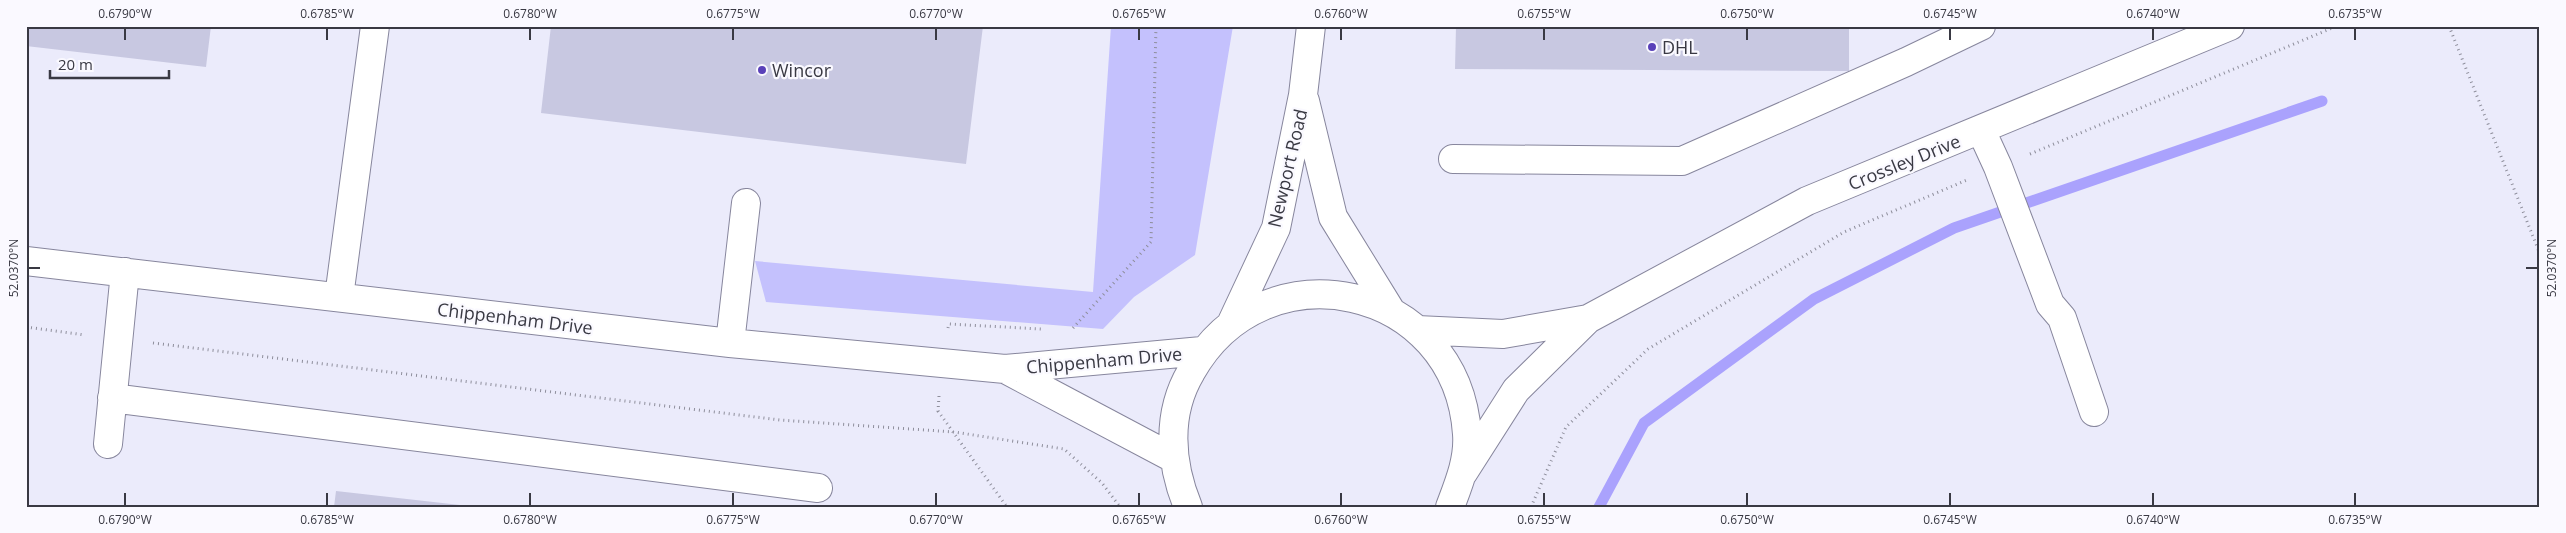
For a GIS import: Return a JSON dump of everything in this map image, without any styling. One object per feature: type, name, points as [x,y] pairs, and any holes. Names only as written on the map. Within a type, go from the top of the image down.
[{"type":"street","points":[[339,297],[375,26]]},
{"type":"street","name":"Newport Road","points":[[1232,322],[1276,228],[1303,95],[1311,26]]},
{"type":"street","points":[[1452,159],[1682,161],[1906,62],[1981,26]]},
{"type":"street","name":"Crossley Drive","points":[[1464,473],[1516,390],[1588,319],[1807,201],[2230,26]]},
{"type":"street","name":"Newport Road","points":[[1303,95],[1333,217],[1391,311]]},
{"type":"street","points":[[1981,130],[2002,176],[2050,304],[2062,318],[2094,412]]},
{"type":"street","points":[[730,343],[746,203]]},
{"type":"street","name":"Chippenham Drive","points":[[26,261],[730,343],[1005,369],[1202,351]]},
{"type":"street","points":[[108,444],[125,272]]},
{"type":"street","points":[[1188,507],[1180,486],[1174,458],[1174,420],[1184,384],[1202,351],[1232,322],[1269,302],[1310,294],[1352,297],[1391,311],[1417,330],[1443,360],[1460,395],[1467,434],[1464,473],[1450,507]]},
{"type":"street","name":"Crossley Drive","points":[[1417,330],[1503,334],[1588,319]]},
{"type":"street","name":"Chippenham Drive","points":[[1005,369],[1174,458]]},
{"type":"street","points":[[112,398],[818,488]]},
{"type":"path","points":[[1071,330],[1151,242],[1156,26]]},
{"type":"path","points":[[1531,507],[1566,427],[1648,349],[1844,232],[2002,176],[2337,26]]},
{"type":"path","points":[[2449,26],[2540,254]]},
{"type":"path","points":[[1007,507],[938,410],[940,363],[949,324],[1043,329]]},
{"type":"path","points":[[26,327],[780,420],[954,432],[1064,449],[1102,483],[1120,507]]},
{"type":"shaded area","points":[[1111,26],[1233,26],[1195,255],[1134,297],[1103,329],[766,302],[755,261],[1093,292]]},
{"type":"building","points":[[26,26],[211,26],[206,67],[26,46]]},
{"type":"building","name":"Wincor","points":[[551,26],[983,26],[966,164],[541,113]]},
{"type":"building","name":"DHL","points":[[1456,26],[1849,26],[1849,71],[1455,69]]},
{"type":"building","points":[[336,491],[460,505],[460,507],[334,507]]},
{"type":"waterway","points":[[1599,507],[1644,423],[1814,299],[1954,228],[2322,101]]},
{"type":"place","name":"DHL","points":[[1652,47]]},
{"type":"place","name":"Wincor","points":[[762,70]]}]
